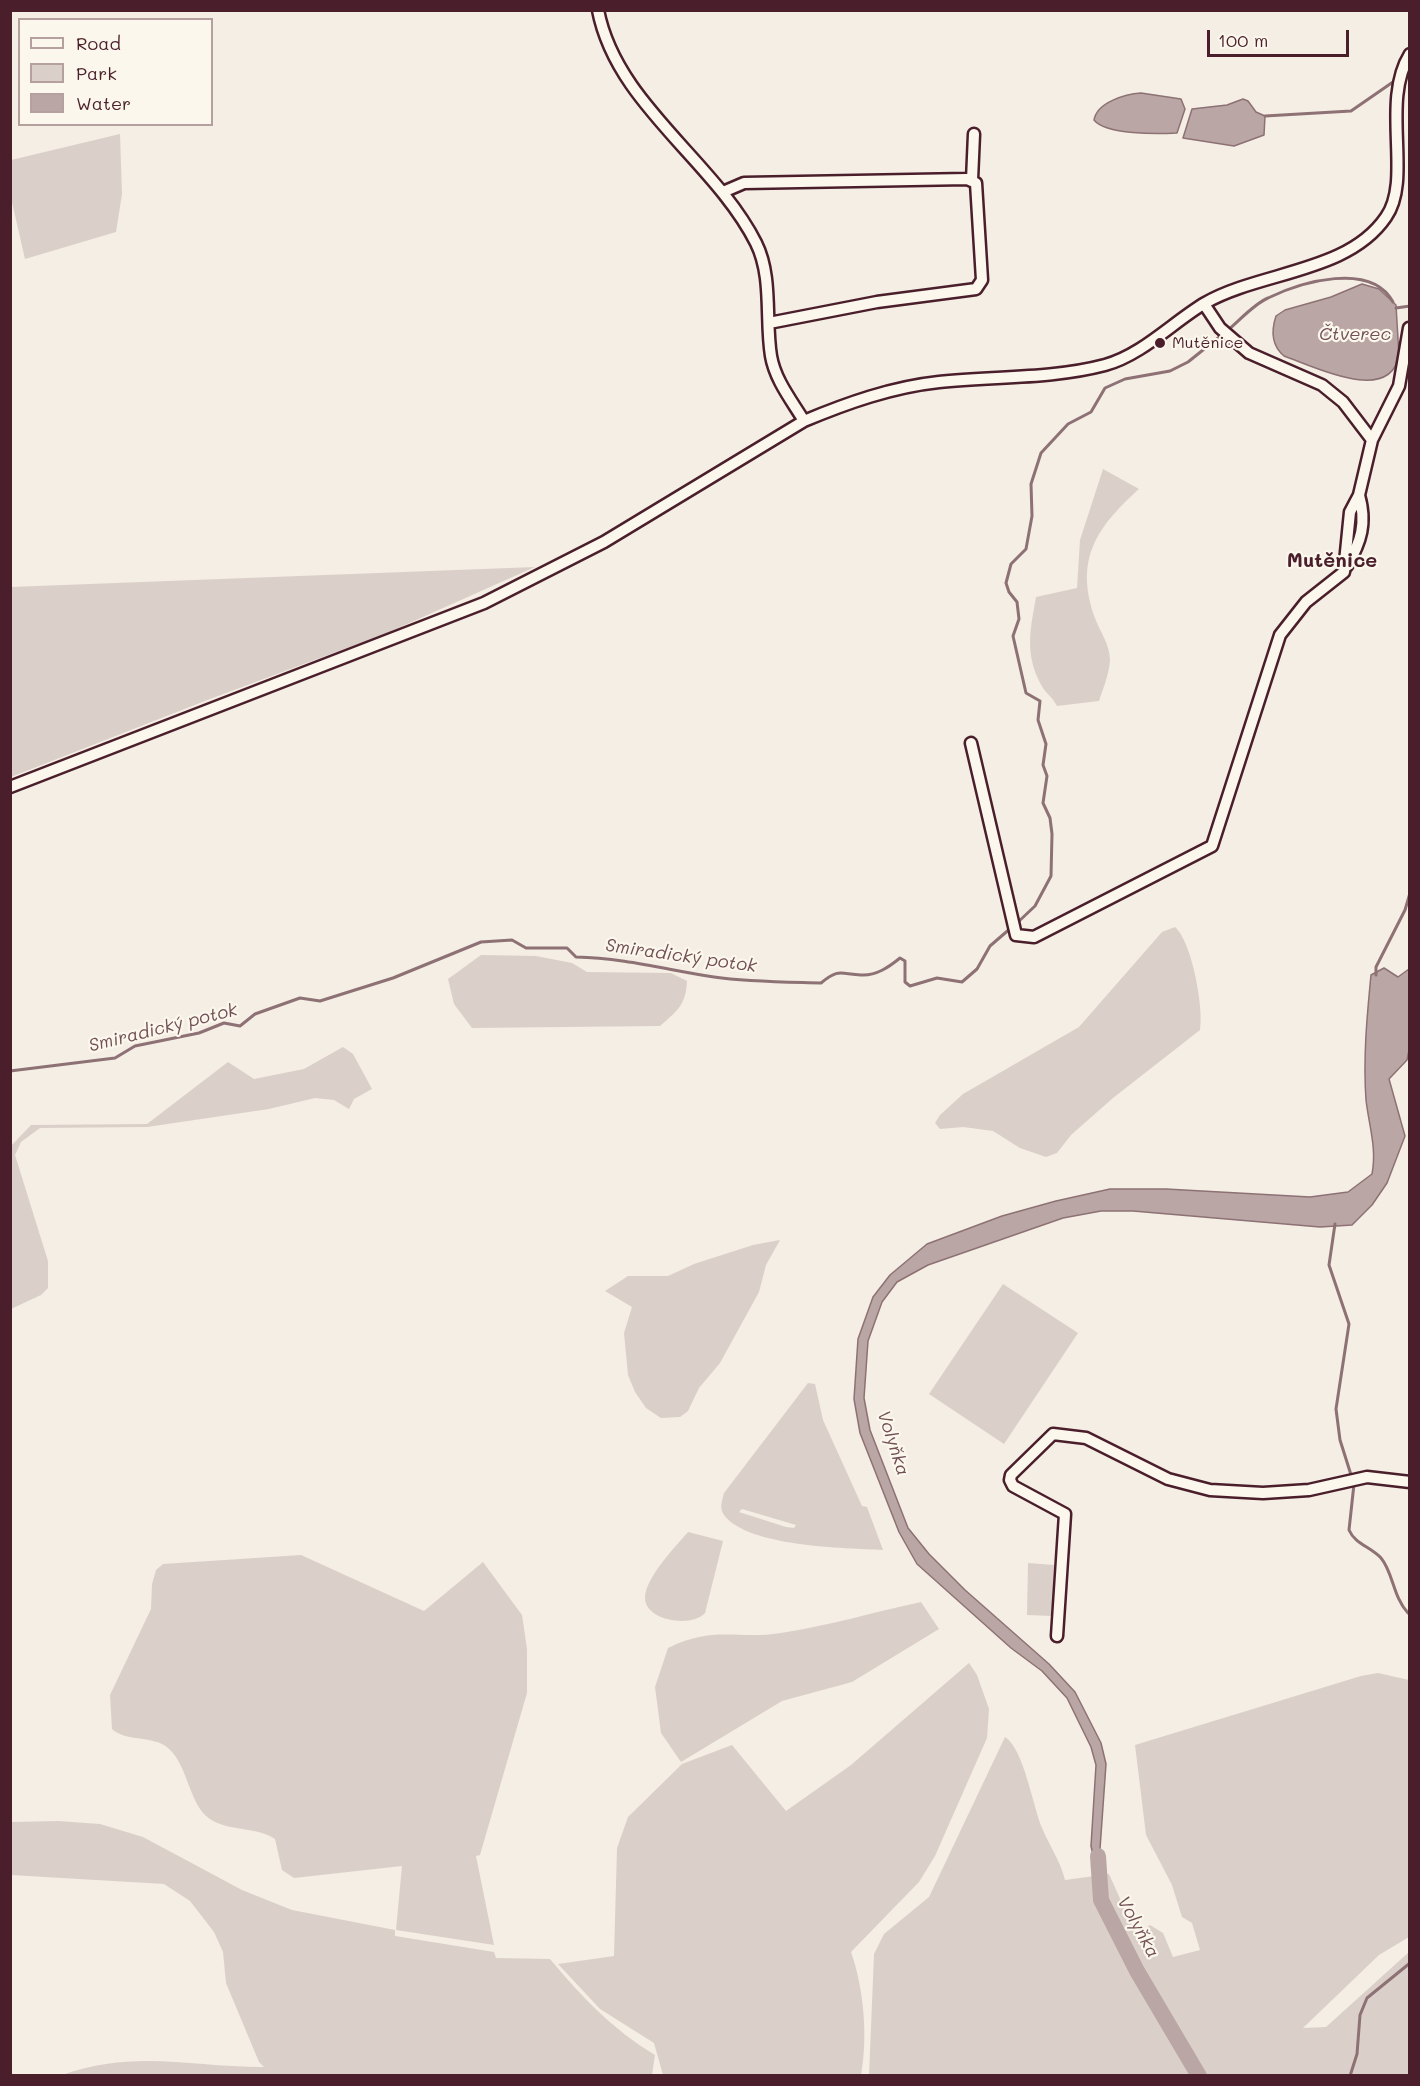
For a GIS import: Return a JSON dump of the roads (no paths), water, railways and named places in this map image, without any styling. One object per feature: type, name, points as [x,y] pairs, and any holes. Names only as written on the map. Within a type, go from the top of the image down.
[{"type":"street","points":[[598,10],[617,65],[648,107],[737,210],[757,246],[765,280],[772,359],[779,380],[804,421]]},
{"type":"street","points":[[10,787],[484,603],[604,542],[804,421],[836,408],[903,388],[936,382],[1071,371],[1107,364],[1133,353],[1204,304],[1243,286],[1342,255],[1366,239],[1387,216],[1396,184],[1396,101],[1399,77],[1410,54]]},
{"type":"street","points":[[769,323],[877,302],[976,289],[980,285],[982,275],[977,188],[972,180],[974,134]]},
{"type":"street","points":[[723,192],[744,183],[972,180]]},
{"type":"street","points":[[1204,304],[1228,337],[1249,353],[1322,385],[1343,402],[1372,440]]},
{"type":"street","points":[[971,743],[1016,935],[1034,937],[1212,846],[1280,635],[1306,602],[1344,572],[1350,512],[1359,495],[1372,440],[1399,386],[1409,328]]},
{"type":"street","points":[[1057,1636],[1065,1514],[1013,1486],[1010,1480],[1011,1475],[1053,1434],[1086,1438],[1168,1479],[1210,1490],[1263,1493],[1309,1490],[1367,1477],[1410,1482]]},
{"type":"water","points":[[1141,93],[1181,99],[1185,109],[1177,133],[1121,131],[1100,125],[1094,120],[1100,108],[1106,104],[1120,97]]},
{"type":"water","points":[[1243,99],[1248,101],[1256,112],[1265,116],[1264,135],[1234,146],[1183,138],[1192,109],[1227,105]]},
{"type":"water","name":"Čtverec","points":[[1362,284],[1379,289],[1396,305],[1399,356],[1392,370],[1381,378],[1366,380],[1349,378],[1313,367],[1284,356],[1280,352],[1273,338],[1276,316],[1285,310],[1331,297]]},
{"type":"water","points":[[1384,968],[1398,977],[1409,969],[1409,1050],[1407,1060],[1389,1079],[1405,1136],[1387,1183],[1372,1205],[1352,1225],[1320,1227],[1133,1211],[1101,1211],[1063,1218],[928,1265],[897,1282],[882,1302],[868,1341],[864,1398],[870,1430],[908,1528],[929,1554],[965,1590],[1049,1664],[1075,1692],[1101,1743],[1106,1764],[1098,1877],[1091,1846],[1096,1765],[1091,1747],[1067,1698],[1042,1671],[1011,1648],[917,1564],[899,1532],[860,1433],[854,1399],[858,1339],[873,1297],[890,1275],[927,1244],[1002,1216],[1110,1189],[1166,1189],[1310,1197],[1348,1192],[1372,1174],[1373,1146],[1365,1084],[1366,1037],[1371,975]]},
{"type":"waterway","points":[[1265,116],[1351,111],[1393,82]]},
{"type":"waterway","name":"Smiradický potok","points":[[1228,330],[1263,301],[1316,281],[1352,278],[1369,282],[1383,289],[1393,302]]},
{"type":"waterway","name":"Smiradický potok","points":[[1396,308],[1410,306]]},
{"type":"waterway","name":"Smiradický potok","points":[[1017,923],[1035,906],[1051,876],[1052,834],[1050,818],[1043,803],[1047,776],[1043,765],[1046,744],[1038,720],[1040,701],[1026,693],[1013,636],[1019,619],[1017,602],[1009,592],[1006,583],[1011,564],[1026,549],[1032,516],[1031,484],[1041,453],[1068,424],[1091,412],[1105,388],[1125,379],[1170,371],[1188,362],[1223,334]]},
{"type":"waterway","points":[[1376,975],[1376,967],[1405,910],[1410,893]]},
{"type":"waterway","name":"Smiradický potok","points":[[10,1071],[115,1058],[135,1046],[199,1033],[224,1023],[240,1026],[255,1014],[300,998],[320,1001],[393,978],[481,942],[512,940],[526,948],[567,948],[576,957],[629,962],[714,977],[768,982],[821,983],[836,974],[872,974],[887,968],[900,958],[905,961],[905,982],[910,986],[937,978],[962,982],[977,969],[990,946],[1012,927]]},
{"type":"waterway","points":[[1335,1224],[1329,1265],[1349,1324],[1336,1409],[1340,1440],[1352,1478]]},
{"type":"waterway","points":[[1354,1484],[1349,1530],[1355,1539],[1381,1558],[1399,1600],[1408,1613],[1410,1612]]},
{"type":"waterway","name":"Volyňka","points":[[1098,1856],[1101,1900],[1137,1971],[1199,2076]]},
{"type":"waterway","points":[[1350,2076],[1357,2054],[1360,2015],[1367,1998],[1410,1963]]},
{"type":"place","name":"Mutěnice","points":[[1160,343]]},
{"type":"district","name":"Mutěnice","points":[[1332,561]]}]
